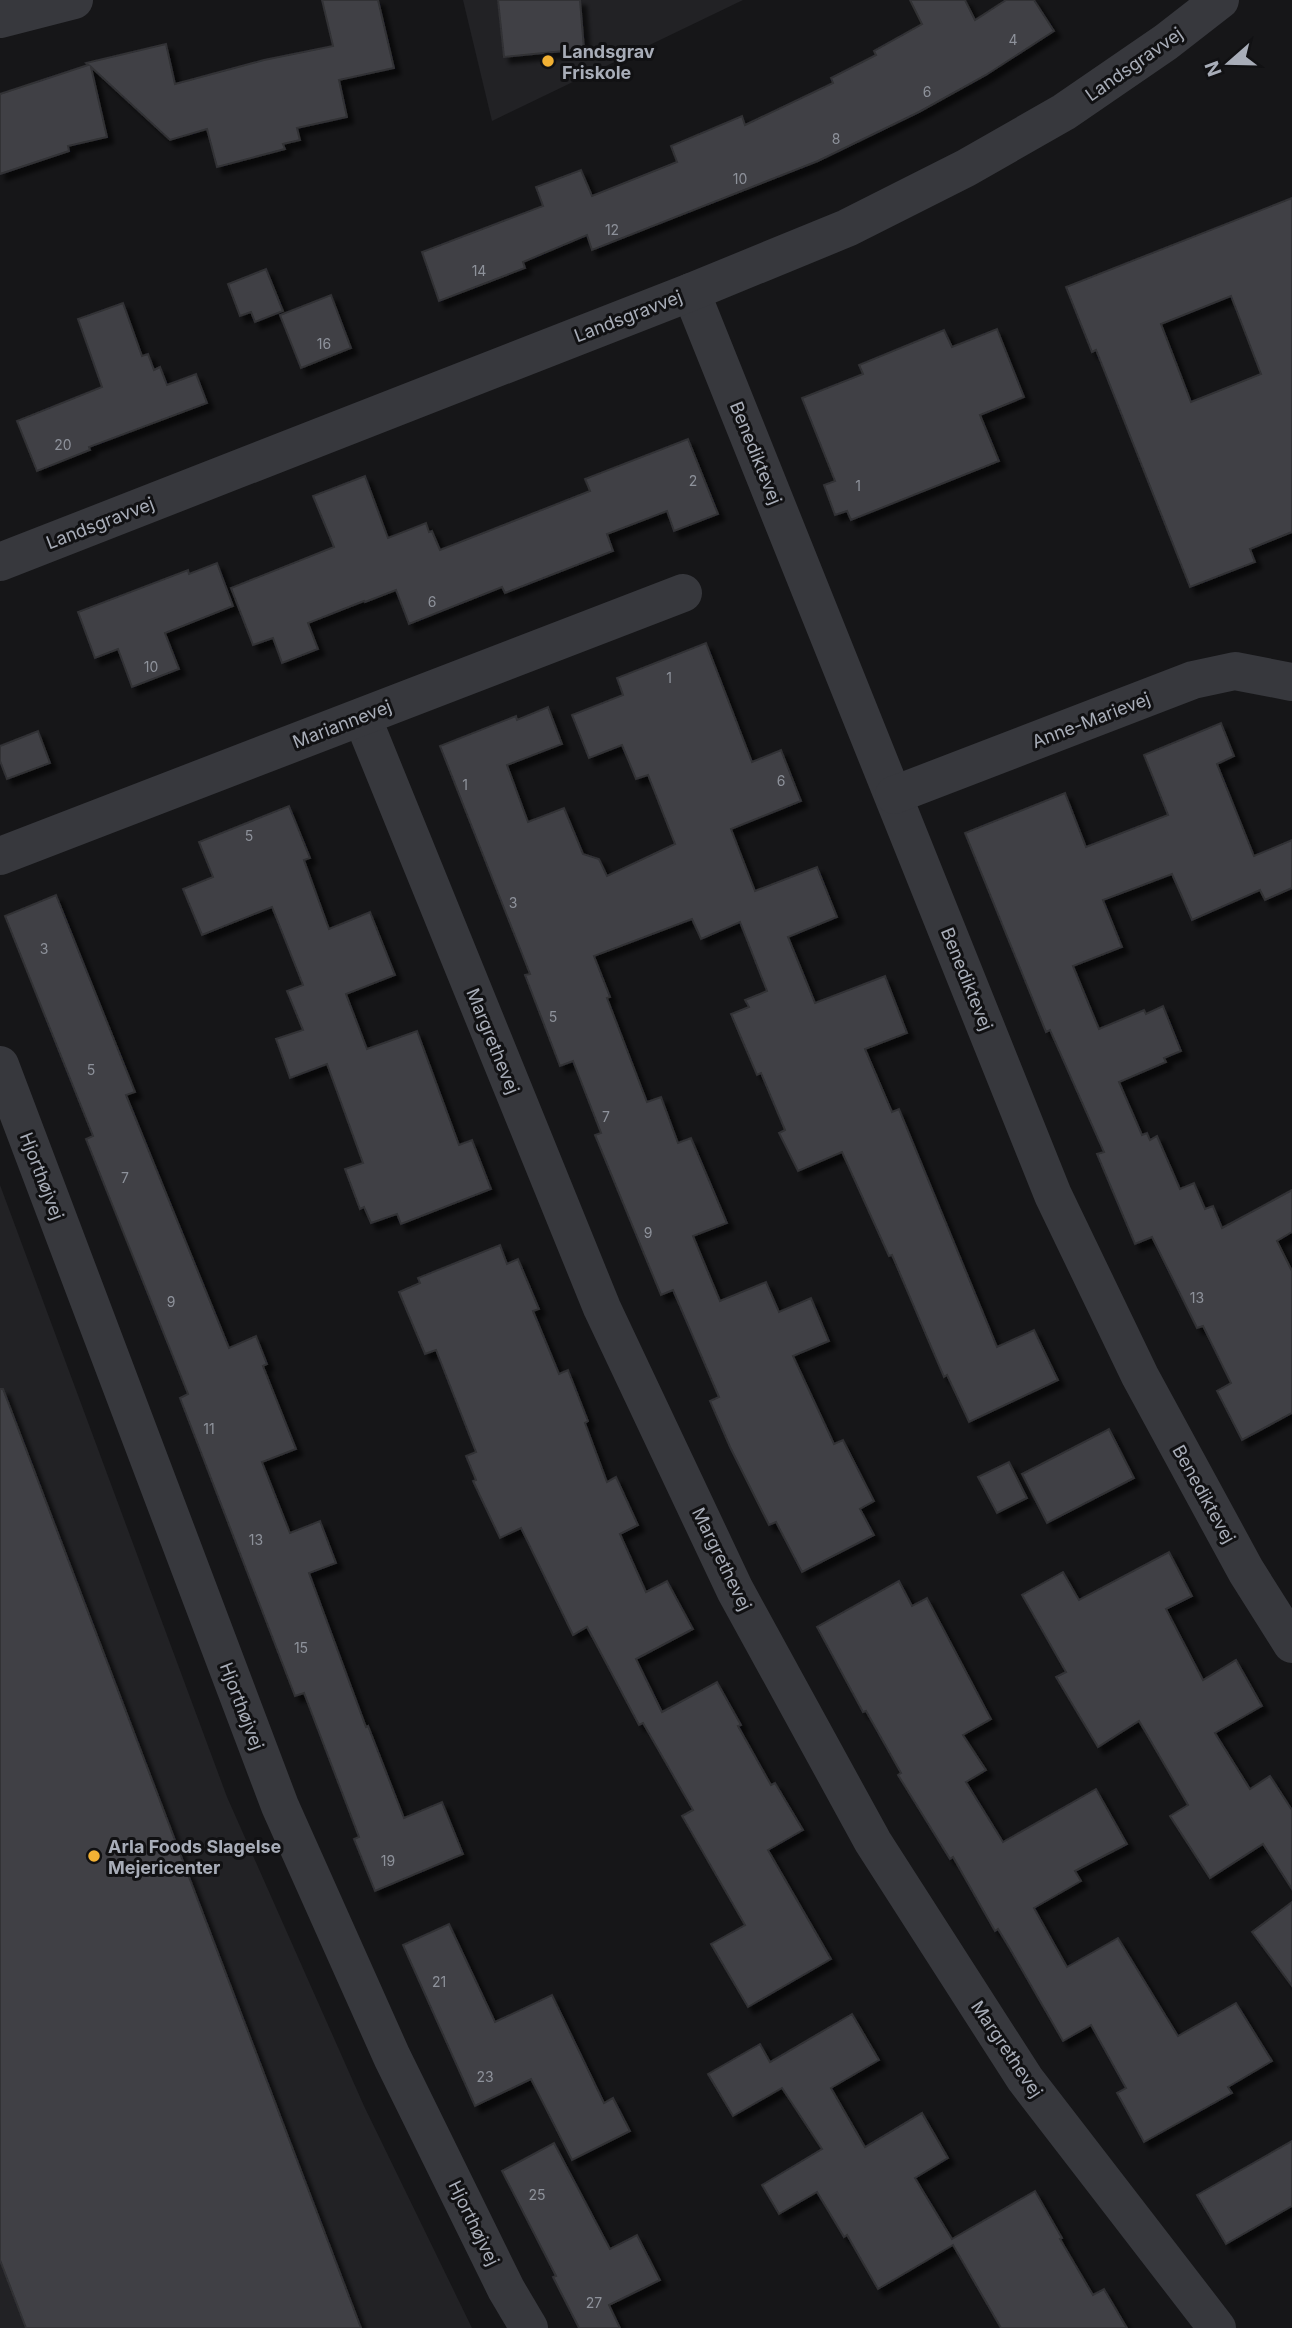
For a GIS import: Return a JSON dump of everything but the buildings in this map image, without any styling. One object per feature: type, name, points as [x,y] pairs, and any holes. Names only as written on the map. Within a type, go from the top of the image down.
[{"type":"street","points":[[15,10],[74,0]]},
{"type":"street","name":"Landsgravvej","points":[[0,562],[691,292],[847,228],[966,168],[1065,112],[1166,42],[1220,0]]},
{"type":"street","name":"Benediktevej","points":[[691,292],[1054,1195],[1140,1376],[1246,1571],[1292,1644]]},
{"type":"street","name":"Mariannevej","points":[[0,856],[683,593]]},
{"type":"street","name":"Anne-Marievej","points":[[894,795],[1194,680],[1235,671],[1292,682]]},
{"type":"street","name":"Margrethevej","points":[[362,717],[602,1308],[736,1590],[873,1842],[1025,2079],[1217,2328]]},
{"type":"street","name":"Hjorthøjvej","points":[[0,1065],[280,1806],[392,2057],[500,2276],[529,2328]]},
{"type":"shaded area","name":"Landsgrav Friskole","points":[[463,0],[743,0],[492,121]]},
{"type":"shaded area","name":"Arla Foods Slagelse Mejericenter","points":[[0,1185],[227,1797],[364,2106],[472,2328],[0,2328]]},
{"type":"place","name":"Landsgrav Friskole","points":[[548,61]]},
{"type":"place","name":"Arla Foods Slagelse Mejericenter","points":[[94,1856]]}]
